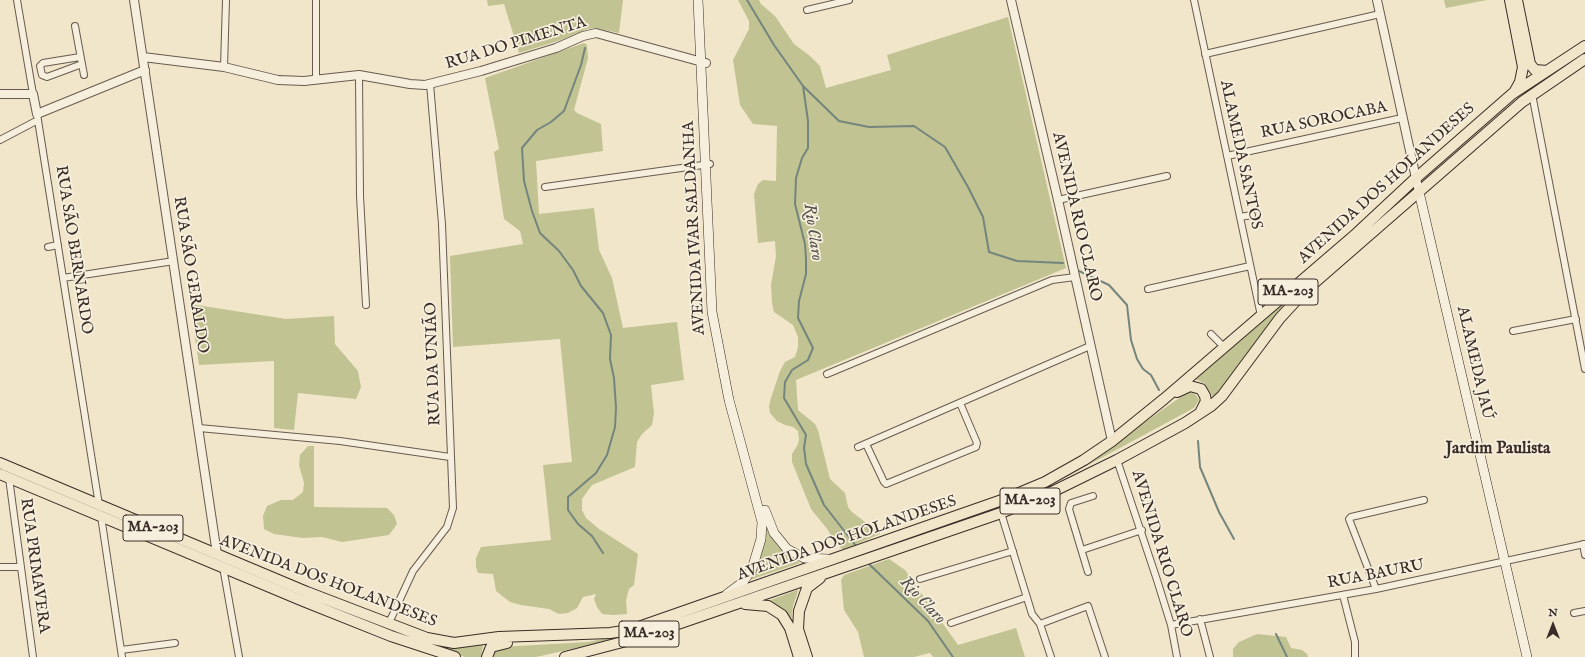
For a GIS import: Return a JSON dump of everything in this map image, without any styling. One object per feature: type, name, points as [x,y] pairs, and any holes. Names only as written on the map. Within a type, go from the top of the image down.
[{"type":"main road","name":"AVENIDA IVAR SALDANHA","points":[[698,0],[704,63]]},
{"type":"main road","name":"AVENIDA IVAR SALDANHA","points":[[703,0],[713,320],[729,400],[762,522],[761,539],[752,569],[738,586],[718,600]]},
{"type":"main road","points":[[1510,0],[1522,67],[1520,82],[1512,94]]},
{"type":"main road","points":[[1517,0],[1530,64],[1535,70],[1546,71]]},
{"type":"main road","name":"AVENIDA DOS HOLANDESES","points":[[0,463],[388,625],[427,638],[451,643],[505,637],[610,633],[636,628],[1020,493],[1070,468],[1112,441],[1164,399],[1357,233],[1416,178],[1512,94],[1585,46]]},
{"type":"main road","name":"AVENIDA DOS HOLANDESES","points":[[565,657],[619,644],[1001,513],[1056,490],[1117,460],[1199,414],[1222,396],[1280,318],[1296,300],[1532,94],[1585,59]]},
{"type":"main road","name":"AVENIDA IVAR SALDANHA","points":[[708,165],[716,312],[734,399],[768,522],[780,543],[796,556],[816,560],[841,557]]},
{"type":"main road","points":[[1416,178],[1423,182],[1432,181]]},
{"type":"main road","name":"ALAMEDA JAÚ","points":[[1419,192],[1527,657]]},
{"type":"main road","points":[[1164,399],[1188,387],[1199,388],[1204,393],[1206,401],[1205,407],[1199,414]]},
{"type":"main road","name":"AVENIDA DOS HOLANDESES","points":[[5,476],[390,636],[455,657]]},
{"type":"main road","points":[[807,657],[798,625],[799,611],[803,595],[807,588],[817,579],[851,564]]},
{"type":"main road","points":[[730,606],[760,604],[771,607],[780,613],[790,628],[799,657]]},
{"type":"main road","points":[[487,657],[489,648],[498,644],[610,633]]},
{"type":"street","name":"RUA SÃO BERNARDO","points":[[17,0],[58,245],[99,505]]},
{"type":"street","name":"RUA SÃO GERALDO","points":[[134,0],[217,554]]},
{"type":"street","points":[[224,67],[226,0]]},
{"type":"street","points":[[316,0],[316,80]]},
{"type":"street","points":[[807,10],[849,0]]},
{"type":"street","name":"AVENIDA RIO CLARO","points":[[1011,0],[1112,441]]},
{"type":"street","name":"ALAMEDA SANTOS","points":[[1194,0],[1261,316]]},
{"type":"street","points":[[1378,0],[1419,192]]},
{"type":"street","points":[[1205,54],[1380,14]]},
{"type":"street","points":[[75,26],[84,75]]},
{"type":"street","name":"RUA DO PIMENTA","points":[[143,57],[224,67],[278,80],[316,80],[359,75],[410,84],[430,84],[533,56],[563,46],[583,36],[596,33],[704,63]]},
{"type":"street","points":[[80,57],[44,63],[40,66],[42,75],[50,77],[82,64]]},
{"type":"street","points":[[0,140],[37,117],[145,70]]},
{"type":"street","points":[[30,74],[41,71]]},
{"type":"street","points":[[359,75],[360,196],[366,305]]},
{"type":"street","name":"RUA DA UNIÃO","points":[[388,625],[413,571],[443,532],[452,516],[442,224],[430,84]]},
{"type":"street","points":[[0,94],[33,94]]},
{"type":"street","points":[[1532,94],[1585,369]]},
{"type":"street","name":"RUA SOROCABA","points":[[1227,156],[1402,118]]},
{"type":"street","points":[[545,186],[708,165]]},
{"type":"street","points":[[1058,200],[1167,176]]},
{"type":"street","points":[[1240,217],[1252,215]]},
{"type":"street","points":[[48,247],[58,245]]},
{"type":"street","points":[[63,278],[174,261]]},
{"type":"street","points":[[1148,289],[1250,266]]},
{"type":"street","points":[[827,374],[1052,280],[1075,277]]},
{"type":"street","points":[[1514,331],[1576,318]]},
{"type":"street","points":[[1210,334],[1224,347]]},
{"type":"street","points":[[858,448],[1090,346]]},
{"type":"street","points":[[866,444],[886,484],[976,447],[977,443],[960,403]]},
{"type":"street","points":[[199,428],[340,440],[450,457]]},
{"type":"street","name":"AVENIDA RIO CLARO","points":[[1117,460],[1142,530],[1171,625],[1178,657]]},
{"type":"street","name":"RUA PRIMAVERA","points":[[5,476],[21,567],[33,657]]},
{"type":"street","points":[[1088,572],[1069,506],[1092,496]]},
{"type":"street","points":[[1376,589],[1350,519],[1424,500]]},
{"type":"street","points":[[1001,513],[1032,614],[1040,624],[1051,657]]},
{"type":"street","points":[[102,516],[121,654],[175,643]]},
{"type":"street","points":[[1082,550],[1142,530]]},
{"type":"street","points":[[1584,544],[1585,555]]},
{"type":"street","name":"RUA BAURU","points":[[1171,625],[1376,589],[1584,544]]},
{"type":"street","points":[[920,580],[1013,550]]},
{"type":"street","points":[[0,567],[21,567]]},
{"type":"street","points":[[223,567],[239,657]]},
{"type":"street","points":[[1342,595],[1355,642],[1355,657]]},
{"type":"street","points":[[951,623],[1027,597]]},
{"type":"street","points":[[1040,624],[1088,606],[1105,657]]},
{"type":"street","points":[[1574,613],[1585,610]]},
{"type":"street","points":[[1200,619],[1210,657]]},
{"type":"green space","points":[[487,0],[623,0],[619,33],[595,28],[587,29],[558,41],[519,53],[504,4],[488,6]]},
{"type":"green space","points":[[738,0],[759,0],[761,4],[775,16],[794,44],[820,66],[826,88],[891,70],[887,55],[1008,17],[1066,268],[796,380],[798,410],[815,424],[818,430],[830,479],[845,493],[848,507],[852,512],[865,522],[875,525],[879,529],[880,534],[843,550],[832,538],[828,530],[811,509],[792,462],[792,454],[799,440],[798,431],[793,427],[777,421],[770,413],[769,406],[780,371],[785,362],[795,357],[798,347],[798,337],[793,325],[774,312],[771,285],[776,256],[775,241],[758,243],[754,194],[758,184],[763,180],[776,181],[777,126],[753,124],[740,105],[733,60],[749,29],[749,21]]},
{"type":"green space","points":[[1444,0],[1487,0],[1446,8]]},
{"type":"green space","points":[[584,43],[587,45],[588,58],[574,110],[577,113],[601,124],[603,151],[536,161],[539,214],[594,208],[599,250],[612,278],[623,328],[677,322],[684,380],[651,385],[654,413],[652,425],[642,434],[637,442],[635,467],[592,485],[582,499],[582,510],[586,518],[599,529],[638,554],[634,585],[629,589],[626,600],[627,614],[614,615],[602,614],[594,599],[596,594],[583,597],[577,608],[568,613],[559,614],[549,609],[510,602],[496,591],[493,574],[478,573],[476,567],[476,558],[481,547],[551,540],[543,465],[572,462],[560,339],[453,347],[450,256],[523,244],[520,231],[504,219],[494,152],[499,149],[485,78]]},
{"type":"green space","points":[[1288,298],[1288,301],[1216,395],[1212,396],[1204,383],[1195,379]]},
{"type":"green space","points":[[190,304],[286,319],[334,316],[335,344],[358,371],[361,387],[356,399],[298,393],[294,430],[274,428],[274,361],[199,365]]},
{"type":"green space","points":[[1191,392],[1196,395],[1199,400],[1194,408],[1066,477],[1185,394]]},
{"type":"green space","points":[[308,446],[314,446],[314,507],[387,508],[394,515],[397,524],[389,535],[342,542],[322,537],[303,538],[274,534],[264,529],[263,516],[267,506],[281,500],[293,500],[303,492],[304,483],[299,465],[300,455]]},
{"type":"green space","points":[[766,524],[777,545],[800,563],[750,580],[754,573]]},
{"type":"green space","points":[[889,559],[905,570],[958,645],[1016,628],[1025,657],[933,657],[930,653],[914,657],[864,657],[858,632],[844,610],[841,580],[844,575]]},
{"type":"green space","points":[[797,590],[791,622],[783,609],[768,601]]},
{"type":"green space","points":[[1257,634],[1286,637],[1291,648],[1302,650],[1308,657],[1233,657],[1233,649],[1239,642]]},
{"type":"green space","points":[[623,635],[598,643],[536,657],[493,657],[495,650],[501,647],[588,642]]},
{"type":"green space","points":[[481,644],[483,646],[481,657],[465,657],[441,648]]},
{"type":"waterway","name":"Rio Claro","points":[[747,0],[774,45],[803,86],[808,121],[808,148],[802,158],[796,178],[795,204],[805,244],[806,259],[806,274],[799,301],[798,318],[813,348],[808,360],[792,370],[785,382],[784,398],[806,435],[804,448],[806,464],[824,505],[856,546]]},
{"type":"waterway","points":[[585,48],[581,65],[564,111],[551,122],[537,130],[522,148],[524,181],[540,233],[559,251],[573,270],[581,286],[603,313],[611,335],[610,359],[614,378],[616,408],[615,427],[607,455],[596,473],[568,497],[568,510],[578,524],[592,536],[603,553]]},
{"type":"waterway","points":[[803,86],[839,121],[869,127],[914,126],[945,147],[983,217],[989,252],[1017,261],[1063,263]]},
{"type":"waterway","points":[[1079,271],[1109,285],[1127,305],[1131,340],[1137,359],[1143,369],[1151,375],[1159,390]]},
{"type":"waterway","points":[[1198,441],[1200,467],[1219,512],[1234,539]]},
{"type":"waterway","name":"Rio Claro","points":[[869,564],[928,621],[953,657]]},
{"type":"waterway","points":[[1276,634],[1287,657]]},
{"type":"district","name":"Jardim Paulista","points":[[1498,450]]}]
